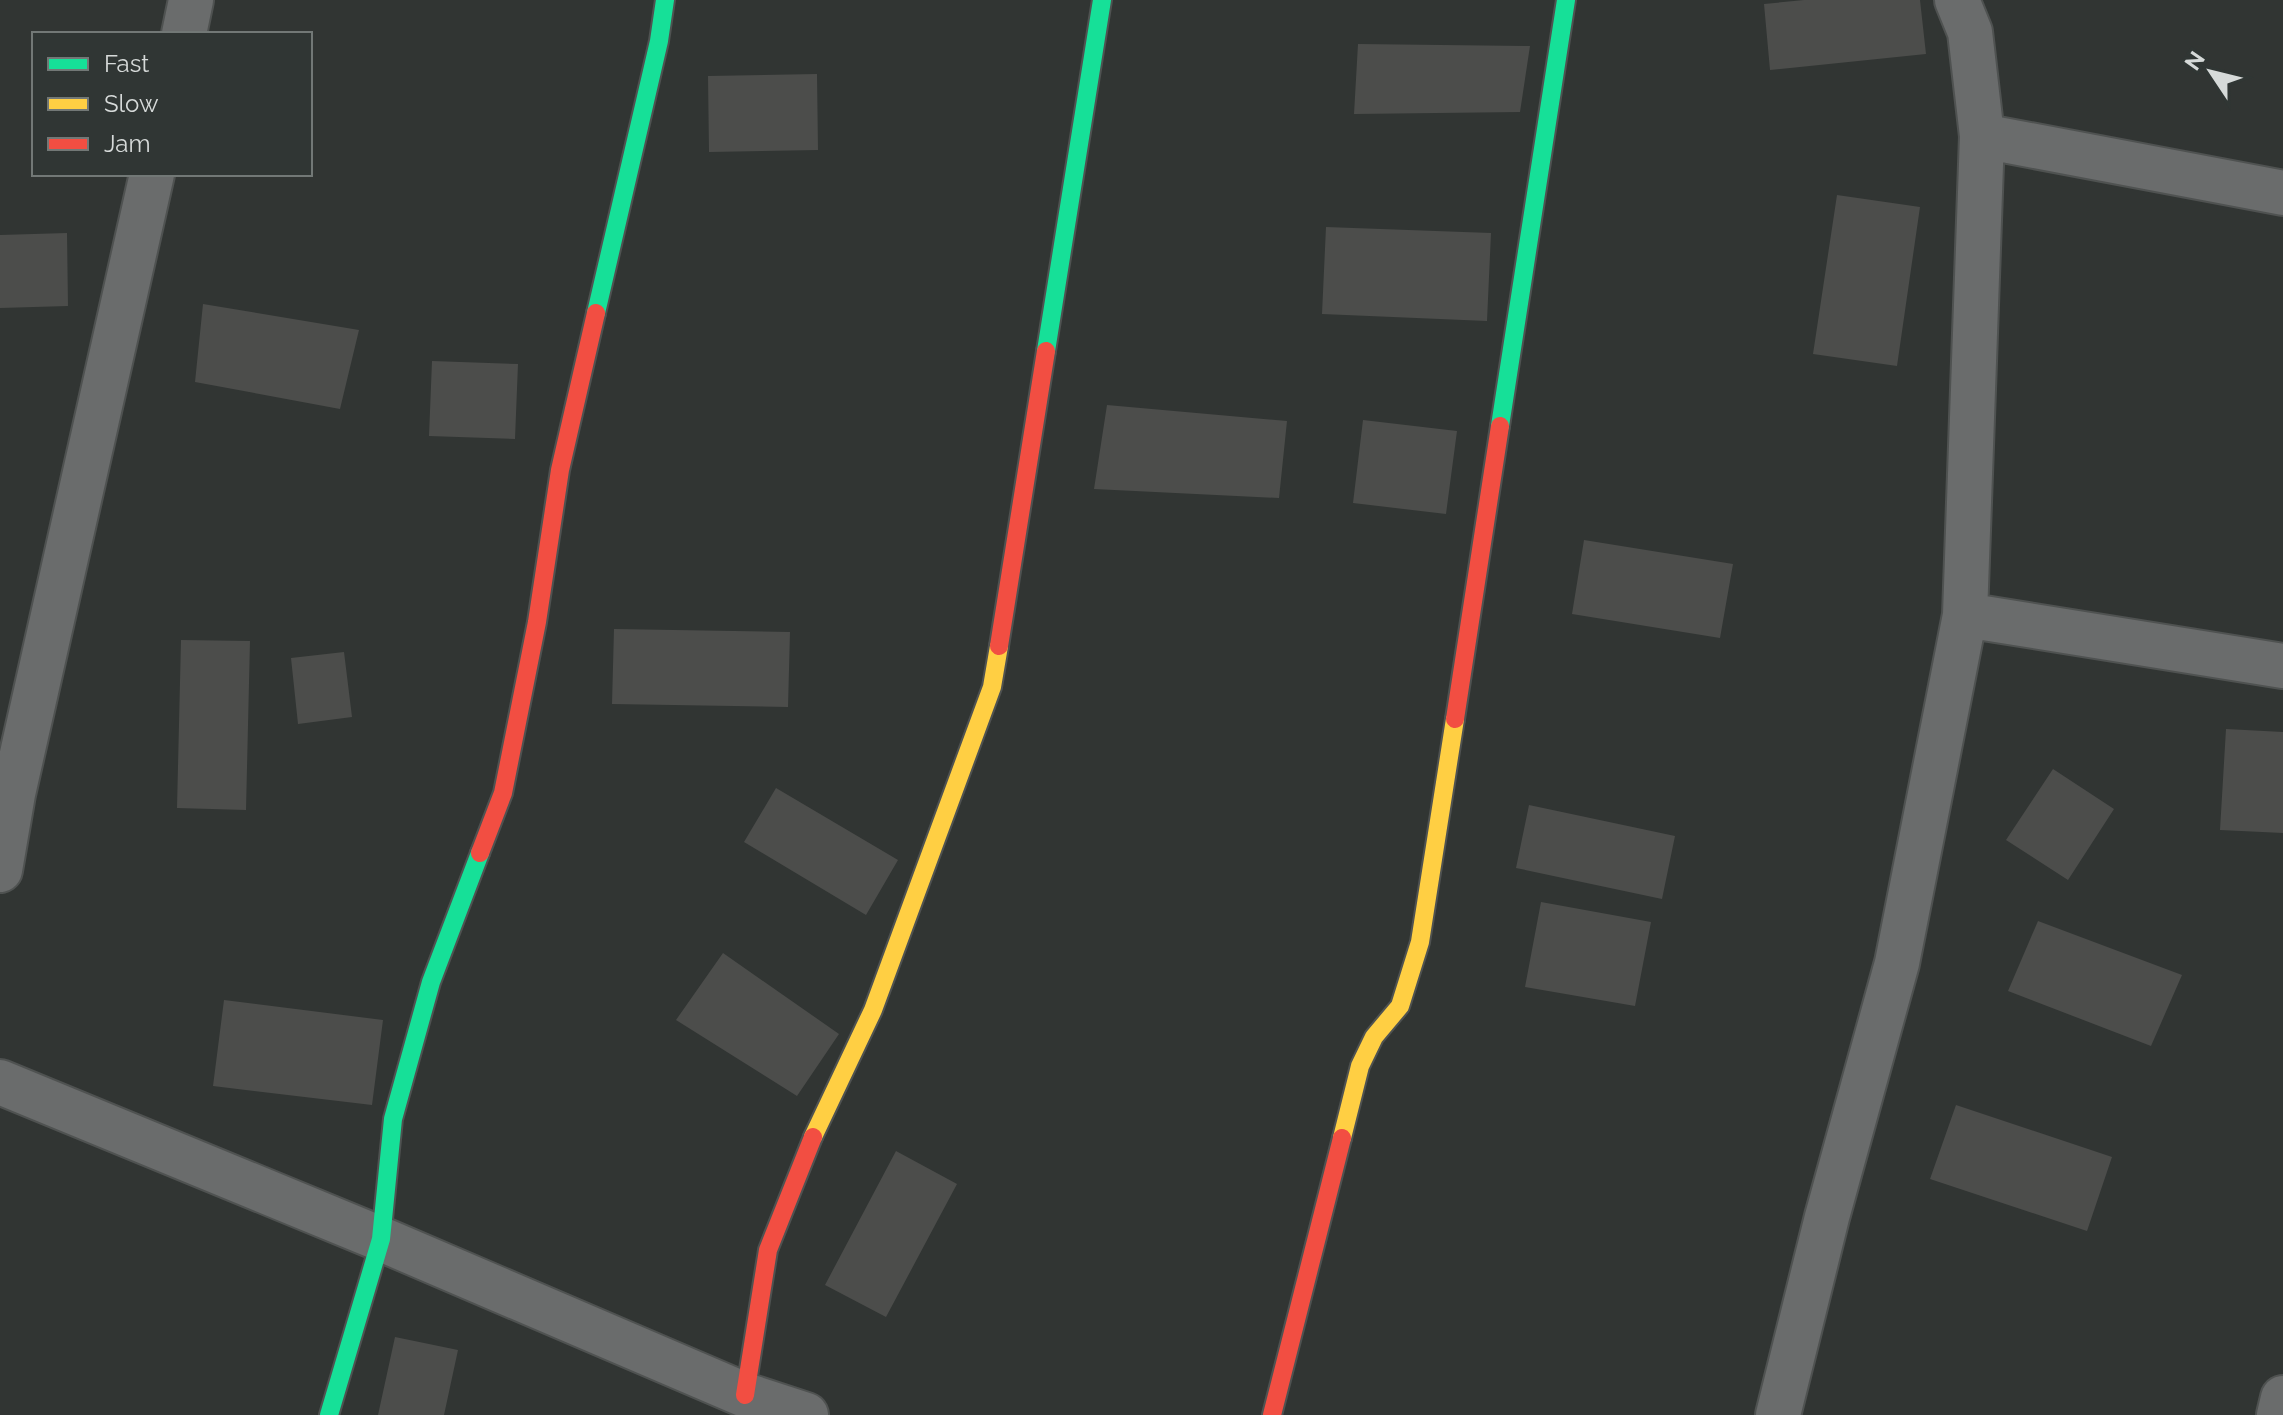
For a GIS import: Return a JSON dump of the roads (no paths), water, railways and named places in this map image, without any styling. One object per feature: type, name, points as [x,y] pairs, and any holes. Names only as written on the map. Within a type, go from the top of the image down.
[{"type":"street","points":[[184,32],[191,0]]},
{"type":"street","points":[[329,1415],[381,1239],[393,1119],[426,997],[503,793],[537,622],[560,470],[656,56],[665,0]]},
{"type":"street","points":[[745,1395],[768,1250],[805,1153],[873,1010],[992,687],[1102,0]]},
{"type":"street","points":[[1272,1415],[1360,1066],[1374,1037],[1400,1006],[1420,942],[1566,0]]},
{"type":"street","points":[[1778,1415],[1827,1217],[1897,963],[1965,615],[1982,136],[1970,32],[1957,0]]},
{"type":"street","points":[[1982,136],[2283,193]]},
{"type":"street","points":[[0,870],[17,778],[152,176]]},
{"type":"street","points":[[1965,615],[2283,666]]},
{"type":"street","points":[[0,1082],[381,1239],[745,1395],[806,1415]]},
{"type":"street","points":[[2279,1415],[2283,1398]]}]
